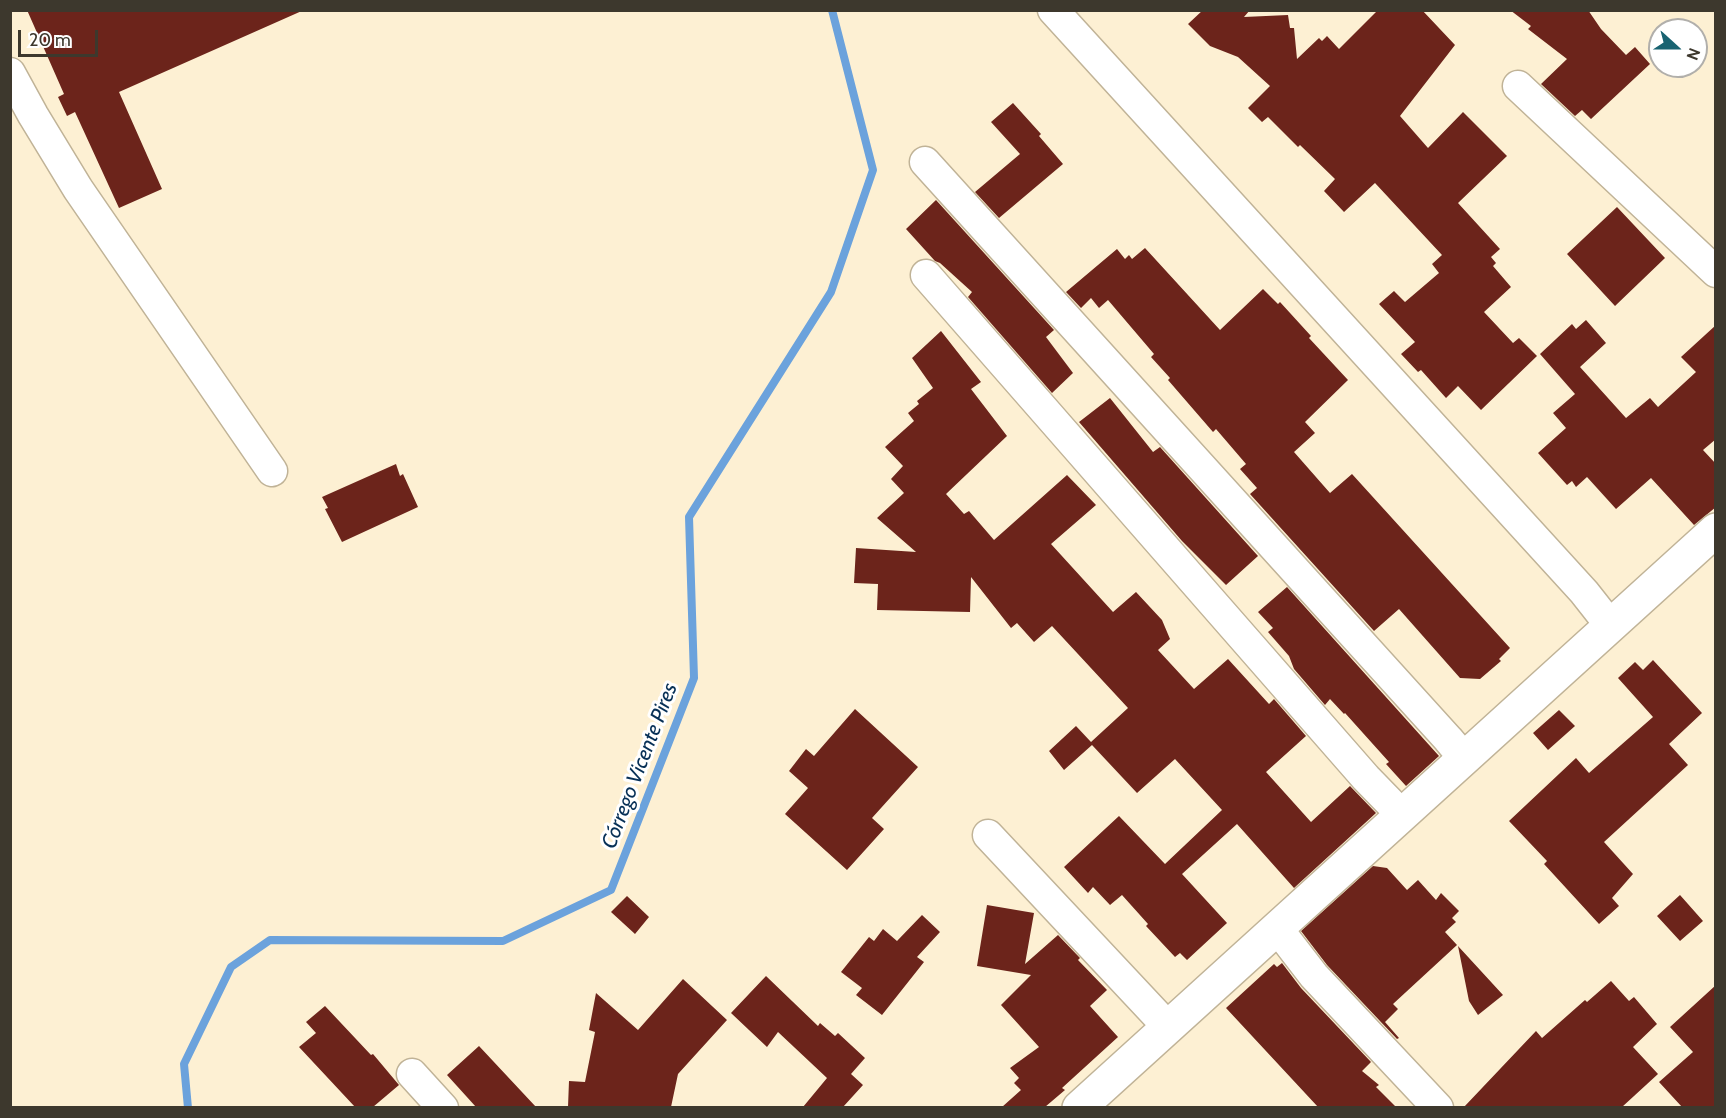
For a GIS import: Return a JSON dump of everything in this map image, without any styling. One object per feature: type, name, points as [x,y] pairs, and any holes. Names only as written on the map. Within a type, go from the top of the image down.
[{"type":"street","points":[[1053,10],[1576,583],[1610,625]]},
{"type":"street","points":[[10,73],[78,189],[273,471]]},
{"type":"street","points":[[1518,86],[1716,272]]},
{"type":"street","points":[[925,162],[1194,456],[1464,758]]},
{"type":"street","points":[[926,275],[1358,769],[1402,815]]},
{"type":"street","points":[[1079,1107],[1716,530]]},
{"type":"street","points":[[988,835],[1168,1027]]},
{"type":"street","points":[[1277,928],[1314,976],[1438,1107]]},
{"type":"street","points":[[412,1074],[443,1107]]},
{"type":"building","points":[[27,10],[304,10],[119,92],[162,189],[119,208],[75,112],[67,116],[58,97],[64,94]]},
{"type":"building","points":[[1203,10],[1250,10],[1244,17],[1288,15],[1290,28],[1294,28],[1297,59],[1319,38],[1322,41],[1327,36],[1339,49],[1378,10],[1422,10],[1455,45],[1400,116],[1428,148],[1463,112],[1507,156],[1458,203],[1500,249],[1491,257],[1496,263],[1493,266],[1511,287],[1484,312],[1513,343],[1519,338],[1537,356],[1481,410],[1458,386],[1446,398],[1421,370],[1418,372],[1401,354],[1415,342],[1379,304],[1394,291],[1405,302],[1439,273],[1432,264],[1442,255],[1375,183],[1344,212],[1324,191],[1335,179],[1268,117],[1262,122],[1248,108],[1270,86],[1238,57],[1210,46],[1188,24]]},
{"type":"building","points":[[1510,10],[1588,10],[1601,29],[1626,55],[1635,47],[1648,62],[1648,66],[1591,119],[1582,110],[1575,116],[1541,84],[1567,59],[1528,29],[1531,26]]},
{"type":"building","points":[[1013,103],[1041,134],[1039,136],[1063,164],[999,218],[975,192],[1020,154],[991,122]]},
{"type":"building","points":[[936,200],[1054,330],[1046,337],[1073,373],[1052,393],[968,297],[972,292],[935,261],[906,229]]},
{"type":"building","points":[[1617,207],[1665,258],[1615,306],[1567,254]]},
{"type":"building","points":[[1145,248],[1220,330],[1263,289],[1278,304],[1280,302],[1348,380],[1305,422],[1315,433],[1294,452],[1330,493],[1352,474],[1510,648],[1499,659],[1501,661],[1480,679],[1460,678],[1399,609],[1374,631],[1250,494],[1257,488],[1240,469],[1246,464],[1216,429],[1213,432],[1168,380],[1170,378],[1151,357],[1154,354],[1108,300],[1099,308],[1091,298],[1081,308],[1066,292],[1117,249],[1125,259],[1129,255],[1132,259]]},
{"type":"building","points":[[1586,320],[1606,343],[1580,367],[1626,418],[1650,398],[1658,407],[1696,372],[1681,357],[1716,325],[1716,439],[1703,450],[1716,464],[1716,507],[1694,525],[1651,478],[1616,509],[1587,477],[1576,487],[1572,481],[1567,485],[1538,453],[1566,428],[1553,413],[1575,394],[1540,354],[1572,324],[1576,329]]},
{"type":"building","points":[[941,331],[981,382],[971,389],[1007,436],[946,494],[964,514],[969,511],[994,540],[1067,475],[1096,505],[1051,544],[1113,612],[1136,592],[1162,620],[1170,639],[1158,650],[1194,689],[1228,659],[1269,704],[1274,699],[1306,736],[1266,772],[1311,822],[1350,786],[1376,813],[1294,888],[1237,824],[1182,874],[1227,923],[1187,960],[1180,953],[1175,957],[1146,926],[1148,924],[1122,895],[1110,905],[1093,887],[1088,893],[1064,867],[1119,816],[1165,864],[1222,810],[1175,759],[1137,793],[1092,745],[1064,770],[1049,751],[1076,726],[1091,742],[1128,708],[1052,626],[1034,642],[1017,623],[1011,628],[971,577],[970,612],[877,610],[878,584],[854,583],[856,548],[916,552],[877,518],[904,493],[891,479],[903,466],[885,447],[914,421],[908,413],[919,404],[917,401],[933,388],[912,358]]},
{"type":"building","points":[[1110,398],[1153,452],[1160,447],[1258,556],[1226,585],[1182,541],[1079,422]]},
{"type":"building","points":[[396,464],[400,476],[403,474],[418,507],[342,542],[325,509],[328,508],[322,497]]},
{"type":"building","points":[[1287,587],[1439,756],[1406,786],[1386,764],[1389,762],[1345,713],[1330,699],[1325,705],[1294,669],[1289,656],[1268,632],[1273,628],[1258,612]]},
{"type":"building","points":[[1653,660],[1702,713],[1669,744],[1688,765],[1604,842],[1633,874],[1612,898],[1619,906],[1599,924],[1544,864],[1547,861],[1509,821],[1576,758],[1589,773],[1653,717],[1618,678],[1635,662],[1643,670]]},
{"type":"building","points":[[855,709],[918,767],[872,818],[884,829],[847,870],[785,814],[808,788],[789,771],[806,749],[814,756]]},
{"type":"building","points":[[1559,710],[1575,726],[1548,750],[1533,733]]},
{"type":"building","points":[[1373,866],[1387,868],[1407,890],[1418,880],[1436,900],[1441,893],[1459,911],[1452,918],[1456,922],[1445,932],[1457,945],[1393,1004],[1398,1009],[1385,1022],[1399,1038],[1397,1039],[1327,965],[1301,931]]},
{"type":"building","points":[[1680,895],[1703,921],[1680,941],[1657,916]]},
{"type":"building","points":[[627,896],[649,917],[635,934],[611,912]]},
{"type":"building","points":[[987,905],[1034,913],[1025,964],[1058,935],[1107,990],[1090,1006],[1118,1037],[1062,1088],[1065,1090],[1045,1107],[1002,1107],[1021,1090],[1014,1083],[1019,1078],[1010,1068],[1039,1047],[1001,1005],[1031,975],[977,966]]},
{"type":"building","points":[[922,915],[940,932],[917,957],[924,962],[882,1015],[856,995],[862,988],[841,972],[869,937],[874,941],[883,929],[897,941]]},
{"type":"building","points":[[1458,946],[1503,995],[1478,1015],[1469,1001]]},
{"type":"building","points":[[1282,963],[1301,988],[1371,1062],[1362,1071],[1379,1085],[1376,1087],[1396,1107],[1318,1107],[1226,1008],[1274,964],[1277,967]]},
{"type":"building","points":[[766,976],[818,1026],[820,1023],[835,1036],[838,1033],[865,1058],[851,1074],[863,1085],[843,1107],[803,1107],[827,1078],[778,1032],[767,1047],[731,1013]]},
{"type":"building","points":[[683,979],[727,1020],[678,1074],[671,1107],[568,1107],[569,1081],[585,1082],[595,1032],[589,1030],[596,993],[638,1030]]},
{"type":"building","points":[[1611,981],[1629,1001],[1634,997],[1657,1024],[1633,1047],[1658,1074],[1622,1107],[1464,1107],[1536,1031],[1542,1038],[1585,1000],[1587,1002]]},
{"type":"building","points":[[1716,985],[1716,1107],[1682,1107],[1659,1082],[1693,1052],[1670,1027]]},
{"type":"building","points":[[325,1006],[371,1055],[373,1054],[399,1085],[373,1107],[355,1107],[299,1047],[316,1033],[306,1022]]},
{"type":"building","points":[[479,1046],[536,1107],[476,1107],[447,1075]]},
{"type":"waterway","name":"Córrego Vicente Pires","points":[[188,1108],[184,1064],[231,967],[270,940],[503,941],[611,890],[694,678],[689,517],[831,292],[873,170],[832,10]]}]
